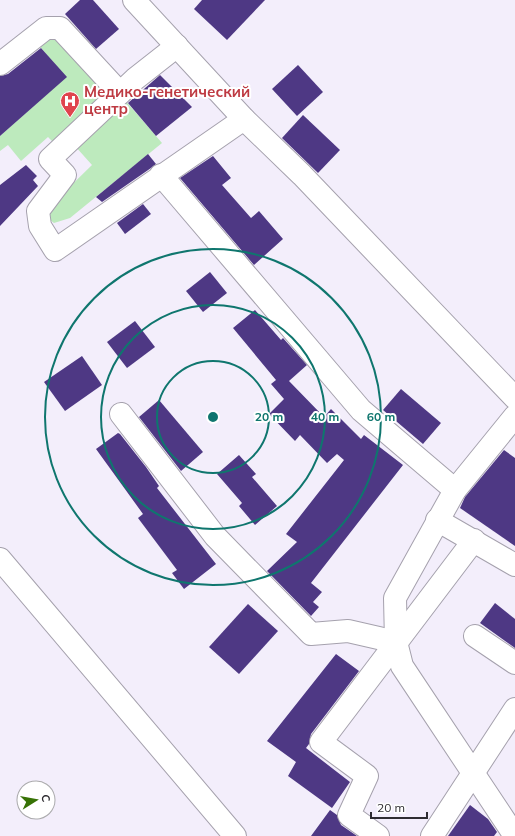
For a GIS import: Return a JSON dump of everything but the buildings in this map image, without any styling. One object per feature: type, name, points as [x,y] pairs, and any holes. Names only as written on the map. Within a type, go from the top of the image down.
[{"type":"street","points":[[134,0],[244,119],[302,175],[515,398]]},
{"type":"street","points":[[0,64],[46,28],[60,28],[120,93]]},
{"type":"street","points":[[177,46],[120,93],[50,159],[65,175],[38,211],[40,226],[55,250],[161,175],[244,119]]},
{"type":"street","points":[[161,175],[361,410],[456,490]]},
{"type":"street","points":[[121,414],[215,536],[311,634],[348,630],[396,642]]},
{"type":"street","points":[[515,416],[456,490],[437,520],[395,598],[396,642],[402,666],[515,836]]},
{"type":"street","points":[[437,520],[515,565]]},
{"type":"street","points":[[378,836],[349,815],[367,776],[321,742],[474,540]]},
{"type":"street","points":[[0,559],[235,836]]},
{"type":"street","points":[[475,636],[515,663]]},
{"type":"street","points":[[432,836],[474,774],[515,709]]},
{"type":"green space","points":[[58,33],[108,92],[55,144],[48,137],[21,161],[8,145],[0,151],[0,136],[66,77],[36,42]]},
{"type":"green space","points":[[124,99],[162,143],[70,218],[54,223],[42,214],[92,165],[75,146]]},
{"type":"place","name":"Медико-генетический центр","points":[[70,118]]}]
